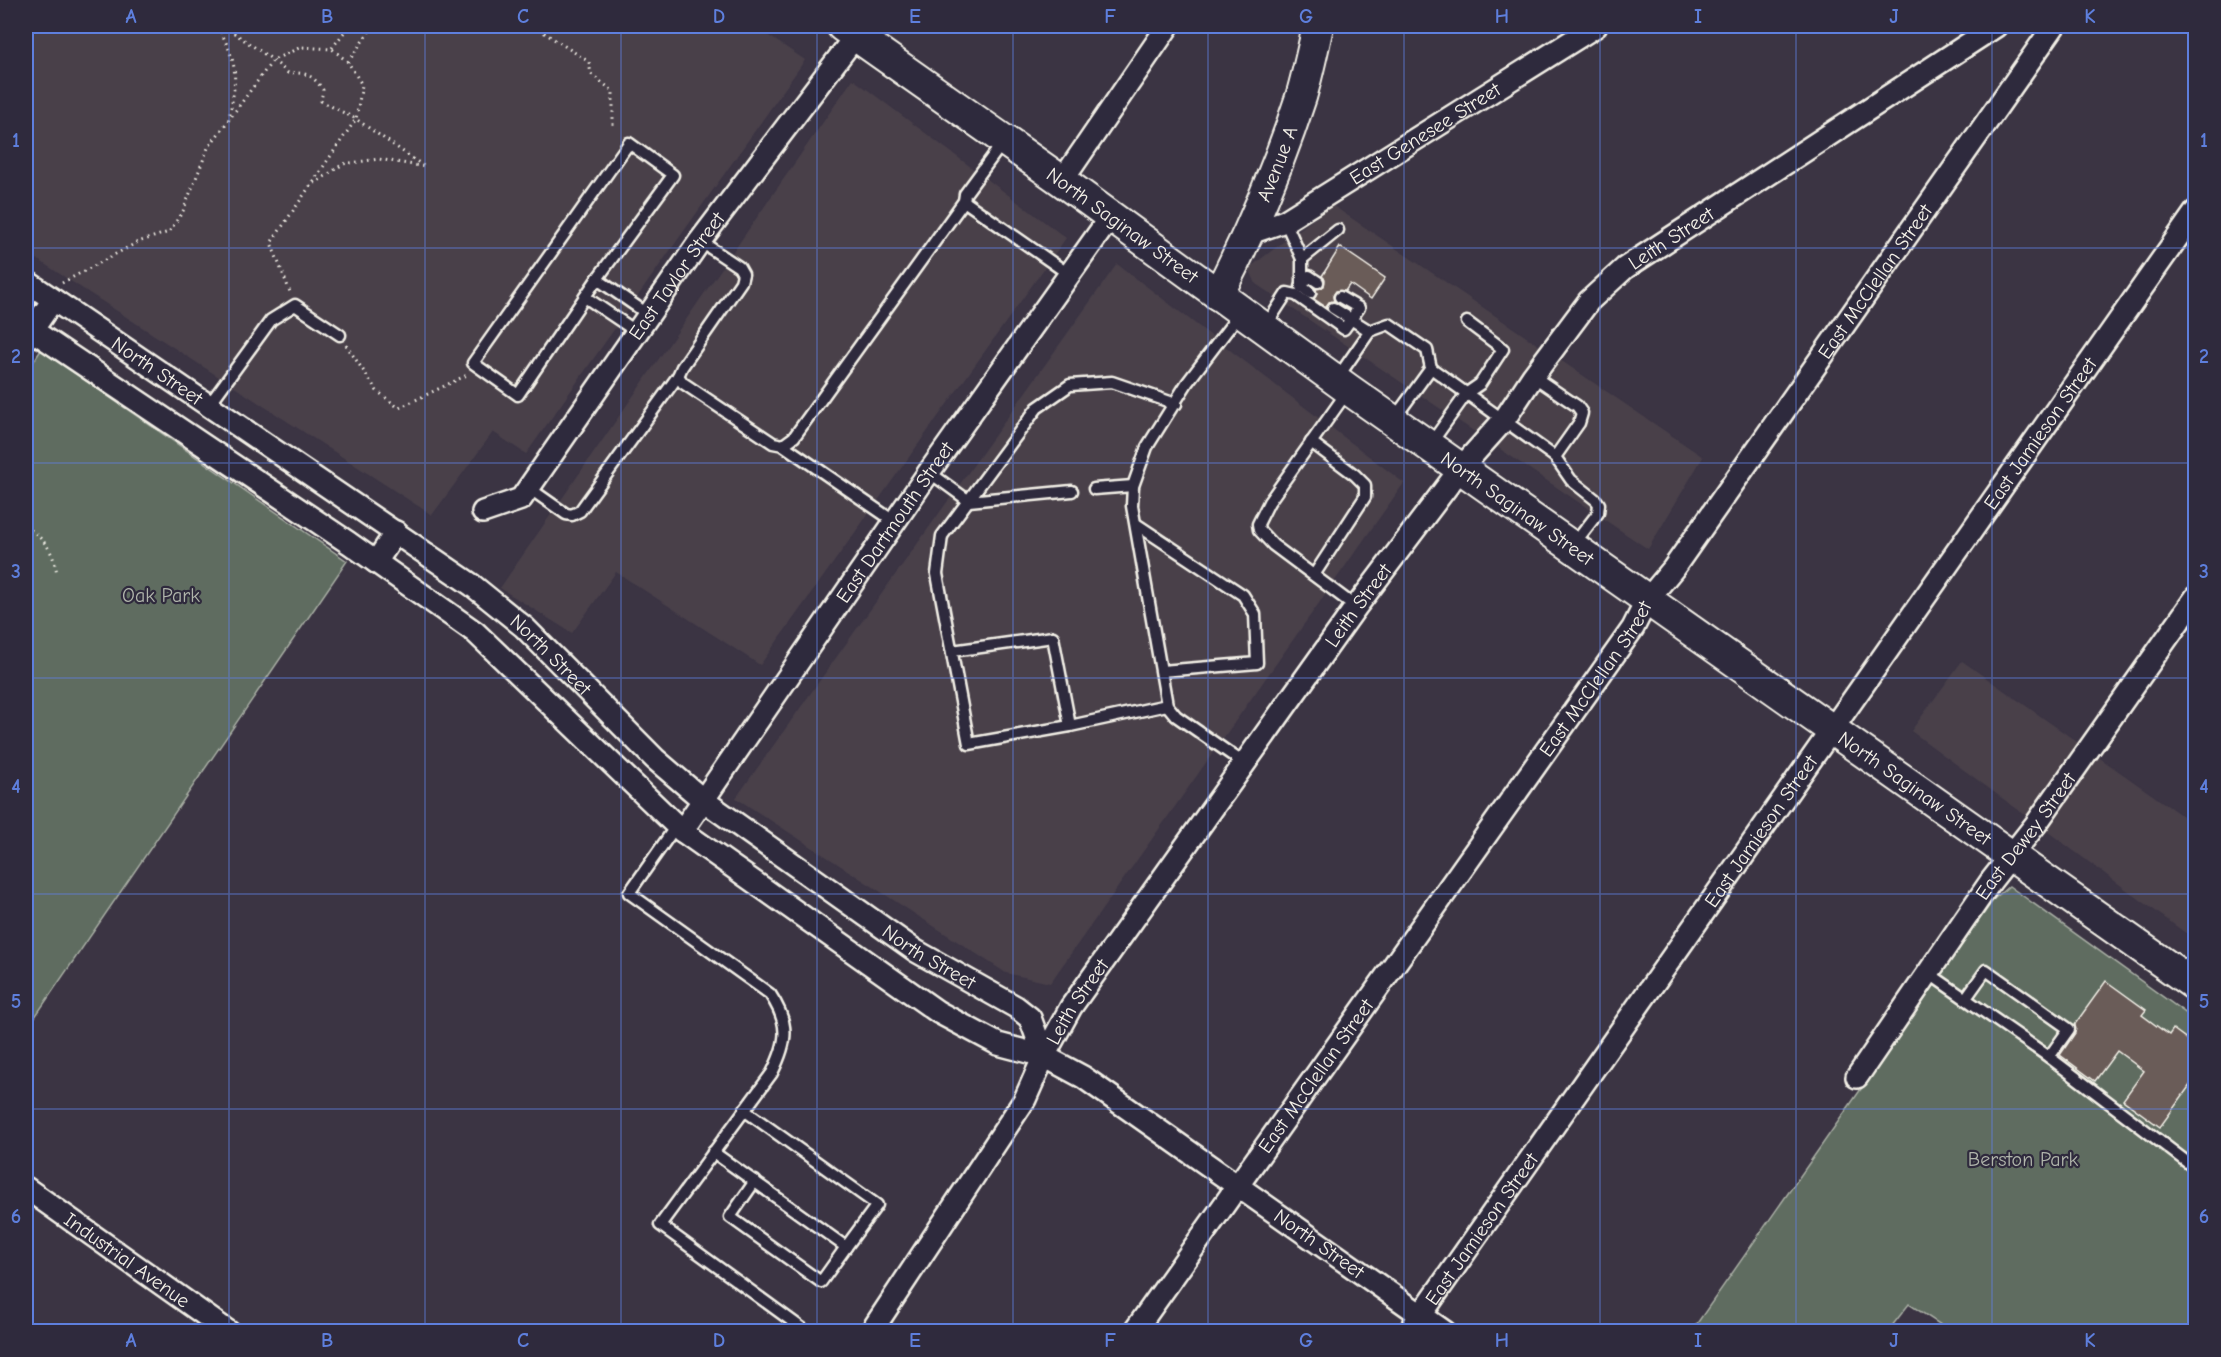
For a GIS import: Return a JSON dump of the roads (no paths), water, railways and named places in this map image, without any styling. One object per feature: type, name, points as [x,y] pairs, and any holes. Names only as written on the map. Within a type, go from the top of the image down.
[{"type":"main road","name":"Avenue A","points":[[1241,312],[1250,233],[1301,95],[1318,26]]},
{"type":"main road","name":"North Saginaw Street","points":[[854,29],[1342,385],[2009,856],[2195,984]]},
{"type":"street","points":[[1062,181],[1168,26]]},
{"type":"street","name":"East Genesee Street","points":[[1250,233],[1285,221],[1596,26]]},
{"type":"street","name":"Leith Street","points":[[871,1332],[1025,1099],[1044,1056],[1071,1007],[1356,607],[1461,468],[1504,420],[1533,376],[1589,301],[1625,268],[1996,26]]},
{"type":"street","name":"East McClellan Street","points":[[1134,1332],[1633,628],[1647,600],[1680,559],[2054,26]]},
{"type":"street","name":"East Taylor Street","points":[[483,512],[521,499],[700,241],[854,29]]},
{"type":"street","name":"East Jamieson Street","points":[[1415,1323],[2196,211]]},
{"type":"street","name":"East Dartmouth Street","points":[[679,829],[703,800],[929,472],[1111,216]]},
{"type":"street","name":"North Street","points":[[26,281],[57,292],[209,405],[472,585],[524,627],[655,759],[703,800],[916,951],[1016,1007],[1030,1018],[1044,1056]]},
{"type":"street","points":[[28,331],[57,292]]},
{"type":"street","name":"North Street","points":[[28,331],[376,562],[475,632],[679,829],[938,1012],[998,1044],[1044,1056],[1083,1077],[1238,1185],[1415,1323],[1445,1332]]},
{"type":"street","points":[[376,562],[396,532]]},
{"type":"street","name":"East Dewey Street","points":[[1857,1077],[1927,972],[2009,856],[2036,824],[2196,597]]},
{"type":"street","name":"Industrial Avenue","points":[[26,1188],[229,1332]]},
{"type":"lane","points":[[783,445],[794,437],[964,201],[965,194],[1005,140]]},
{"type":"lane","points":[[629,142],[674,175],[597,279],[518,395],[473,363],[629,142]]},
{"type":"lane","points":[[964,201],[1070,275]]},
{"type":"lane","points":[[1285,221],[1302,259],[1302,291],[1344,329],[1359,308],[1340,297]]},
{"type":"lane","points":[[1302,259],[1338,230]]},
{"type":"lane","points":[[529,488],[566,514],[572,515],[580,510],[678,376],[741,282],[743,274],[739,267],[700,241]]},
{"type":"lane","points":[[1302,291],[1309,276],[1318,282]]},
{"type":"lane","points":[[597,279],[643,323]]},
{"type":"lane","points":[[1245,764],[1176,716],[1167,705],[1132,506],[1133,486],[1147,447],[1176,404],[1187,383],[1241,312],[1287,293],[1302,291]]},
{"type":"lane","points":[[585,297],[643,323]]},
{"type":"lane","points":[[209,405],[271,320],[295,305],[340,335]]},
{"type":"lane","points":[[1333,308],[1370,331]]},
{"type":"lane","points":[[1429,446],[1467,393],[1480,384],[1503,349],[1467,322]]},
{"type":"lane","points":[[1356,607],[1273,545],[1259,531],[1258,524],[1269,502],[1311,442],[1370,331],[1389,324],[1427,350],[1431,368],[1555,457],[1571,480],[1599,504],[1598,513],[1572,547]]},
{"type":"lane","points":[[1393,420],[1431,368]]},
{"type":"lane","points":[[678,376],[683,382],[773,443],[783,445],[895,522]]},
{"type":"lane","points":[[1533,376],[1577,406],[1582,413],[1579,423],[1555,457]]},
{"type":"lane","points":[[1167,705],[1070,726],[969,744],[937,574],[942,536],[1037,408],[1070,385],[1112,382],[1176,404]]},
{"type":"lane","points":[[1311,442],[1365,485],[1365,497],[1314,575]]},
{"type":"lane","points":[[929,472],[969,501],[1072,491]]},
{"type":"lane","points":[[1094,489],[1133,486]]},
{"type":"lane","points":[[1136,524],[1243,595],[1255,614],[1257,663],[1162,671]]},
{"type":"lane","points":[[952,651],[1053,637],[1070,726]]},
{"type":"lane","points":[[679,829],[630,893],[770,994],[781,1010],[785,1032],[782,1053],[772,1073],[660,1225],[807,1332]]},
{"type":"lane","points":[[1966,998],[1986,970],[2069,1029],[2049,1057]]},
{"type":"lane","points":[[1927,972],[2049,1057],[2196,1169]]},
{"type":"lane","points":[[744,1110],[877,1205],[820,1282],[730,1217],[755,1181]]},
{"type":"lane","points":[[713,1152],[846,1247]]},
{"type":"park label","name":"Oak Park","points":[[161,595]]},
{"type":"park label","name":"Berston Park","points":[[2023,1159]]}]
